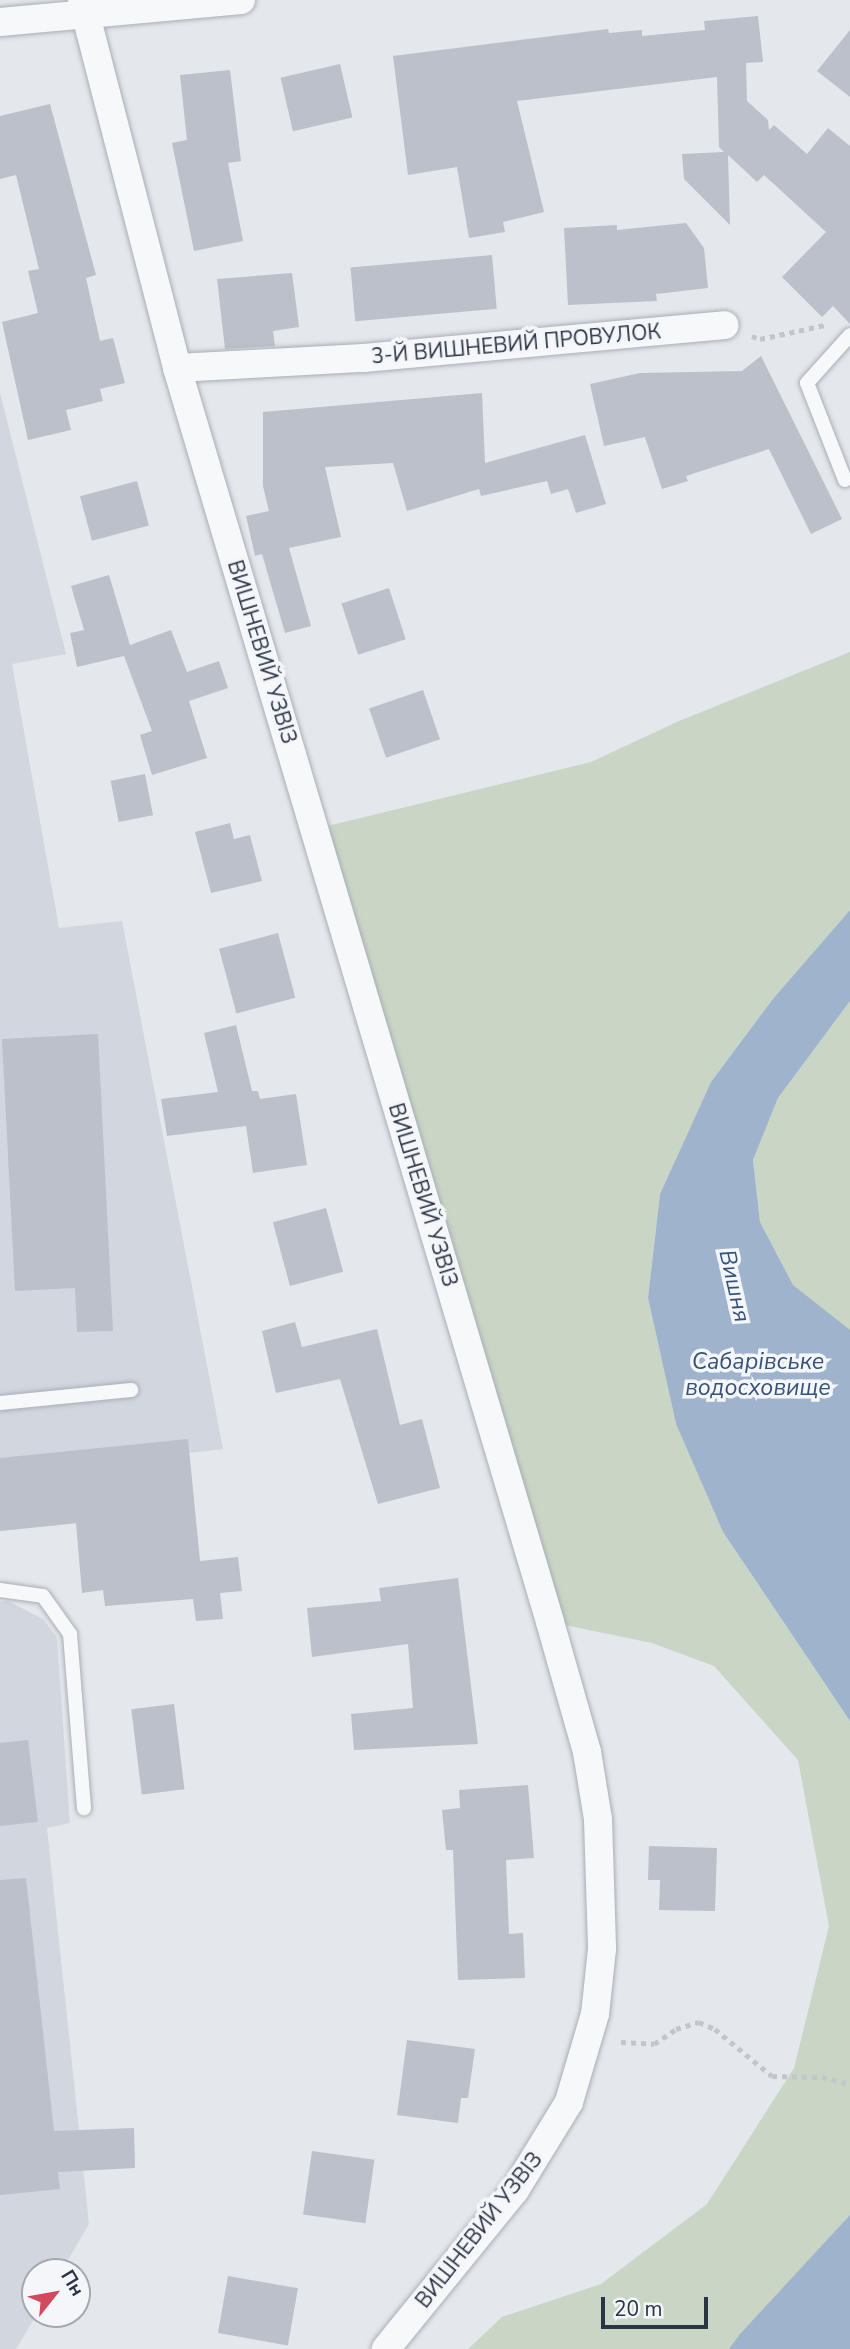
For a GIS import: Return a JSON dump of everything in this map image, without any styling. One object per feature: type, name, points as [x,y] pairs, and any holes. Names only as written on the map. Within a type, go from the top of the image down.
[{"type":"street","points":[[0,22],[82,6],[241,0]]},
{"type":"street","name":"ВИШНЕВИЙ УЗВІЗ","points":[[82,6],[177,368],[587,1752],[598,1819],[602,1924],[596,2014],[569,2102],[515,2190],[386,2349]]},
{"type":"street","name":"3-Й ВИШНЕВИЙ ПРОВУЛОК","points":[[177,368],[364,358],[724,325]]},
{"type":"lane","points":[[845,480],[807,383],[850,335]]},
{"type":"lane","points":[[0,1403],[131,1390]]},
{"type":"lane","points":[[0,1590],[43,1596],[70,1634],[84,1808]]},
{"type":"path","points":[[724,325],[760,339],[837,323]]},
{"type":"path","points":[[642,2045],[654,2044],[676,2029],[699,2022],[715,2029],[772,2076],[822,2077],[850,2084]]},
{"type":"shaded area","points":[[0,393],[66,654],[12,664],[59,928],[122,921],[223,1449],[189,1453],[195,1512],[0,1531]]},
{"type":"shaded area","points":[[8,1601],[43,1619],[57,1638],[70,1823],[47,1828],[89,2224],[69,2258],[21,2258],[21,2328],[29,2328],[16,2349],[0,2349],[0,1602]]},
{"type":"green space","points":[[850,652],[850,910],[772,1000],[711,1082],[660,1194],[648,1298],[676,1424],[723,1532],[850,1721],[850,2215],[729,2349],[468,2349],[502,2317],[601,2284],[707,2204],[794,2068],[829,1926],[798,1760],[714,1666],[652,1643],[550,1622],[315,829],[591,762],[679,721]]},
{"type":"green space","points":[[850,1001],[850,1543],[793,1285],[760,1222],[753,1160],[778,1098]]},
{"type":"water","name":"Сабарівське водосховище","points":[[850,910],[850,1001],[778,1098],[753,1160],[760,1222],[793,1285],[850,1330],[850,1721],[723,1532],[676,1424],[648,1298],[660,1194],[711,1082],[772,1000]]},
{"type":"water","points":[[850,2215],[850,2349],[729,2349],[740,2334]]},
{"type":"building","points":[[758,16],[763,62],[746,63],[747,101],[768,120],[769,130],[774,125],[807,154],[828,128],[850,146],[850,324],[833,306],[822,317],[782,277],[826,232],[764,175],[757,182],[728,155],[730,225],[684,179],[682,154],[724,152],[719,147],[717,77],[517,101],[544,212],[503,222],[505,232],[469,238],[457,167],[408,175],[393,56],[608,29],[609,33],[642,30],[642,36],[705,30],[704,21]]},
{"type":"building","points":[[850,30],[850,97],[817,71]]},
{"type":"building","points":[[340,64],[352,118],[293,131],[281,78]]},
{"type":"building","points":[[230,70],[241,161],[228,163],[243,241],[194,251],[172,143],[187,140],[180,75]]},
{"type":"building","points":[[50,104],[96,275],[86,278],[100,341],[113,338],[125,383],[100,389],[103,401],[66,410],[71,430],[28,440],[2,322],[38,313],[28,271],[39,269],[16,175],[0,179],[0,116]]},
{"type":"building","points":[[686,223],[704,248],[708,288],[656,294],[657,301],[568,305],[564,228],[617,225],[617,230]]},
{"type":"building","points":[[492,255],[497,309],[355,321],[351,267]]},
{"type":"building","points":[[292,273],[299,327],[273,331],[275,346],[225,349],[217,279]]},
{"type":"building","points":[[761,356],[842,519],[811,534],[769,449],[686,476],[688,481],[662,489],[645,437],[604,446],[590,384],[640,373],[742,371]]},
{"type":"building","points":[[482,393],[485,463],[585,435],[606,504],[576,513],[568,489],[551,494],[547,481],[481,496],[479,489],[407,511],[393,463],[325,467],[341,537],[289,548],[311,626],[285,633],[262,554],[255,556],[246,516],[269,511],[263,486],[263,412]]},
{"type":"building","points":[[137,481],[149,525],[92,541],[80,496]]},
{"type":"building","points":[[109,575],[130,645],[171,630],[187,672],[219,661],[228,688],[189,701],[207,758],[152,775],[140,735],[152,731],[124,656],[77,667],[70,633],[84,630],[71,586]]},
{"type":"building","points":[[389,588],[406,639],[358,655],[341,603]]},
{"type":"building","points":[[423,690],[440,739],[386,758],[369,709]]},
{"type":"building","points":[[145,774],[153,815],[119,822],[111,781]]},
{"type":"building","points":[[230,823],[234,839],[250,835],[262,881],[211,893],[195,832]]},
{"type":"building","points":[[278,933],[295,998],[236,1014],[219,949]]},
{"type":"building","points":[[236,1025],[252,1091],[258,1091],[260,1099],[296,1094],[307,1165],[253,1173],[246,1126],[167,1136],[161,1099],[218,1092],[204,1033]]},
{"type":"building","points":[[98,1034],[113,1331],[77,1332],[75,1288],[15,1291],[2,1039]]},
{"type":"building","points":[[326,1208],[343,1272],[290,1286],[273,1222]]},
{"type":"building","points":[[295,1322],[302,1347],[377,1329],[400,1425],[422,1419],[440,1488],[378,1504],[340,1379],[276,1393],[262,1331]]},
{"type":"building","points":[[188,1439],[200,1561],[238,1557],[242,1591],[220,1593],[223,1619],[196,1621],[193,1599],[105,1606],[103,1590],[82,1593],[76,1523],[0,1531],[0,1458]]},
{"type":"building","points":[[458,1578],[478,1744],[354,1750],[351,1714],[413,1708],[408,1644],[312,1657],[307,1608],[381,1601],[379,1588]]},
{"type":"building","points":[[174,1704],[184,1789],[142,1795],[131,1709]]},
{"type":"building","points":[[28,1740],[38,1822],[0,1826],[0,1743]]},
{"type":"building","points":[[528,1785],[534,1858],[506,1860],[509,1934],[523,1933],[525,1978],[458,1980],[453,1850],[446,1850],[442,1810],[460,1808],[459,1790]]},
{"type":"building","points":[[649,1846],[717,1848],[715,1911],[659,1910],[660,1880],[648,1880]]},
{"type":"building","points":[[26,1878],[54,2131],[134,2128],[135,2168],[58,2172],[60,2189],[0,2195],[0,1880]]},
{"type":"building","points":[[407,2040],[475,2049],[468,2098],[461,2098],[458,2123],[397,2115]]},
{"type":"building","points":[[312,2151],[374,2160],[365,2223],[303,2214]]},
{"type":"building","points":[[228,2276],[298,2288],[288,2345],[218,2333]]},
{"type":"water label","name":"Вишня","points":[[734,1286]]}]
